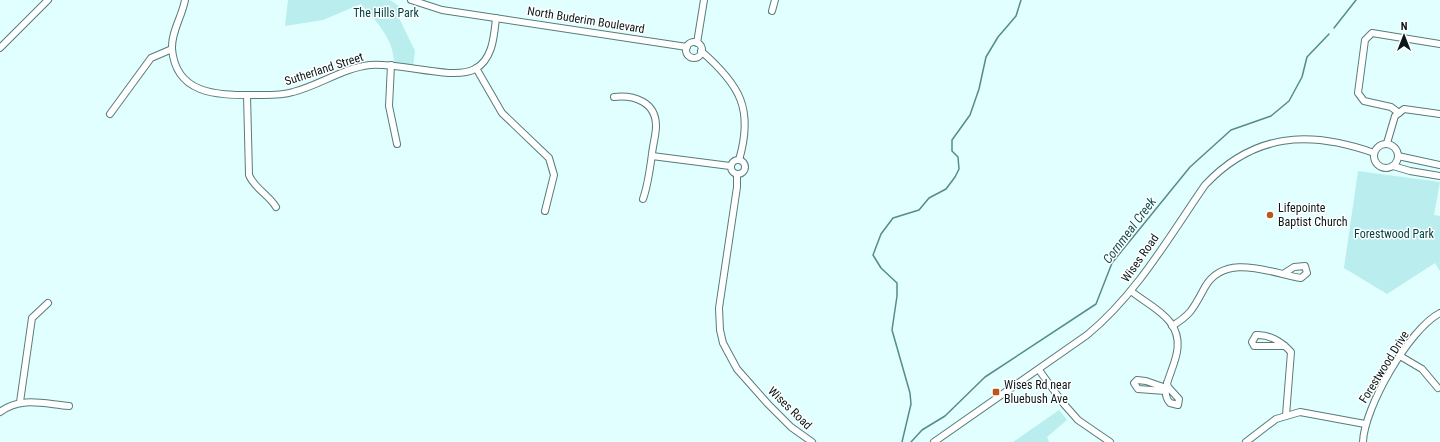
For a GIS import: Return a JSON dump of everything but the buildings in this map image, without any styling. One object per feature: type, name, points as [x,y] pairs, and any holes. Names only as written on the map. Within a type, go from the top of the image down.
[{"type":"street","points":[[0,48],[48,0]]},
{"type":"street","name":"Sutherland Street","points":[[185,0],[174,33],[172,49],[178,70],[184,78],[197,88],[212,94],[247,95],[291,93],[351,69],[369,66],[391,65],[457,74],[476,68]]},
{"type":"street","name":"North Buderim Boulevard","points":[[411,0],[442,10],[687,47]]},
{"type":"street","points":[[704,0],[697,43],[700,46],[701,52],[722,69],[740,96],[746,122],[743,148],[739,160]]},
{"type":"street","points":[[772,11],[775,0]]},
{"type":"street","points":[[496,18],[490,52],[484,62],[476,68],[502,113],[549,158],[554,175],[545,212]]},
{"type":"street","points":[[1399,113],[1391,107],[1364,101],[1358,92],[1365,40],[1372,33],[1440,44]]},
{"type":"street","points":[[697,43],[690,43],[687,47],[687,53],[692,57],[698,56],[701,52]]},
{"type":"street","points":[[110,114],[151,58],[172,49]]},
{"type":"street","points":[[391,65],[389,106],[397,144]]},
{"type":"street","points":[[247,95],[249,175],[253,183],[269,197],[276,207]]},
{"type":"street","points":[[614,97],[632,97],[647,104],[652,110],[656,125],[652,156],[643,199]]},
{"type":"street","points":[[1387,143],[1395,116],[1404,109],[1440,114]]},
{"type":"street","name":"Wises Road","points":[[934,442],[1039,370],[1104,321],[1131,291],[1205,185],[1216,173],[1237,156],[1262,145],[1296,139],[1344,145],[1374,153]]},
{"type":"street","points":[[1387,143],[1377,147],[1374,153],[1375,162],[1378,165],[1385,168],[1393,166],[1410,171],[1440,176]]},
{"type":"street","points":[[1387,143],[1396,149],[1398,156],[1393,166]]},
{"type":"street","points":[[652,156],[730,166]]},
{"type":"street","points":[[1398,156],[1440,165]]},
{"type":"street","points":[[730,166],[733,162],[739,160]]},
{"type":"street","points":[[730,166],[731,171],[736,174],[741,174],[745,169],[744,164],[739,160]]},
{"type":"street","name":"Wises Road","points":[[736,174],[737,187],[719,308],[719,324],[722,339],[728,355],[736,369],[791,427],[812,442]]},
{"type":"street","points":[[1172,326],[1190,313],[1206,285],[1222,272],[1232,268],[1244,267],[1283,274]]},
{"type":"street","points":[[1131,291],[1162,314],[1172,326],[1177,341],[1178,354],[1167,388],[1165,397],[1169,402],[1176,395],[1167,388],[1143,380],[1137,380],[1134,383],[1136,388],[1142,390],[1167,388]]},
{"type":"street","points":[[20,402],[32,318],[48,303]]},
{"type":"street","name":"Forestwood Drive","points":[[1363,442],[1365,424],[1374,399],[1400,356],[1421,328],[1440,313]]},
{"type":"street","points":[[1285,346],[1291,352],[1286,415]]},
{"type":"street","points":[[1400,356],[1422,369],[1438,388]]},
{"type":"street","points":[[1039,370],[1063,403],[1078,420],[1110,442]]},
{"type":"street","points":[[1142,390],[1143,380]]},
{"type":"street","points":[[0,412],[8,406],[20,402],[68,406]]},
{"type":"street","points":[[1249,441],[1276,420],[1286,415],[1300,412],[1365,424]]},
{"type":"green space","name":"The Hills Park","points":[[288,0],[390,0],[403,9],[399,18],[415,51],[413,66],[394,63],[388,38],[361,4],[323,20],[285,26]]},
{"type":"green space","name":"Forestwood Park","points":[[1358,171],[1440,182],[1434,215],[1440,216],[1440,271],[1435,263],[1387,294],[1344,268]]},
{"type":"green space","points":[[1059,410],[1067,420],[1047,437],[1049,442],[1013,442]]},
{"type":"waterway","points":[[902,442],[911,404],[910,393],[892,330],[897,296],[897,283],[881,268],[873,255],[881,234],[893,218],[919,210],[929,198],[946,189],[955,177],[959,169],[958,157],[952,151],[952,140],[970,115],[979,89],[986,57],[998,37],[1016,16],[1021,0]]},
{"type":"waterway","name":"Cornmeal Creek","points":[[1334,28],[1356,0]]},
{"type":"waterway","name":"Cornmeal Creek","points":[[911,442],[922,430],[945,416],[985,377],[1096,304],[1112,263],[1190,167],[1231,130],[1271,116],[1289,101],[1302,77],[1307,57],[1329,34]]},
{"type":"place","name":"Lifepointe Baptist Church","points":[[1270,215]]},
{"type":"place","name":"Wises Rd near Bluebush Ave","points":[[996,392]]}]
